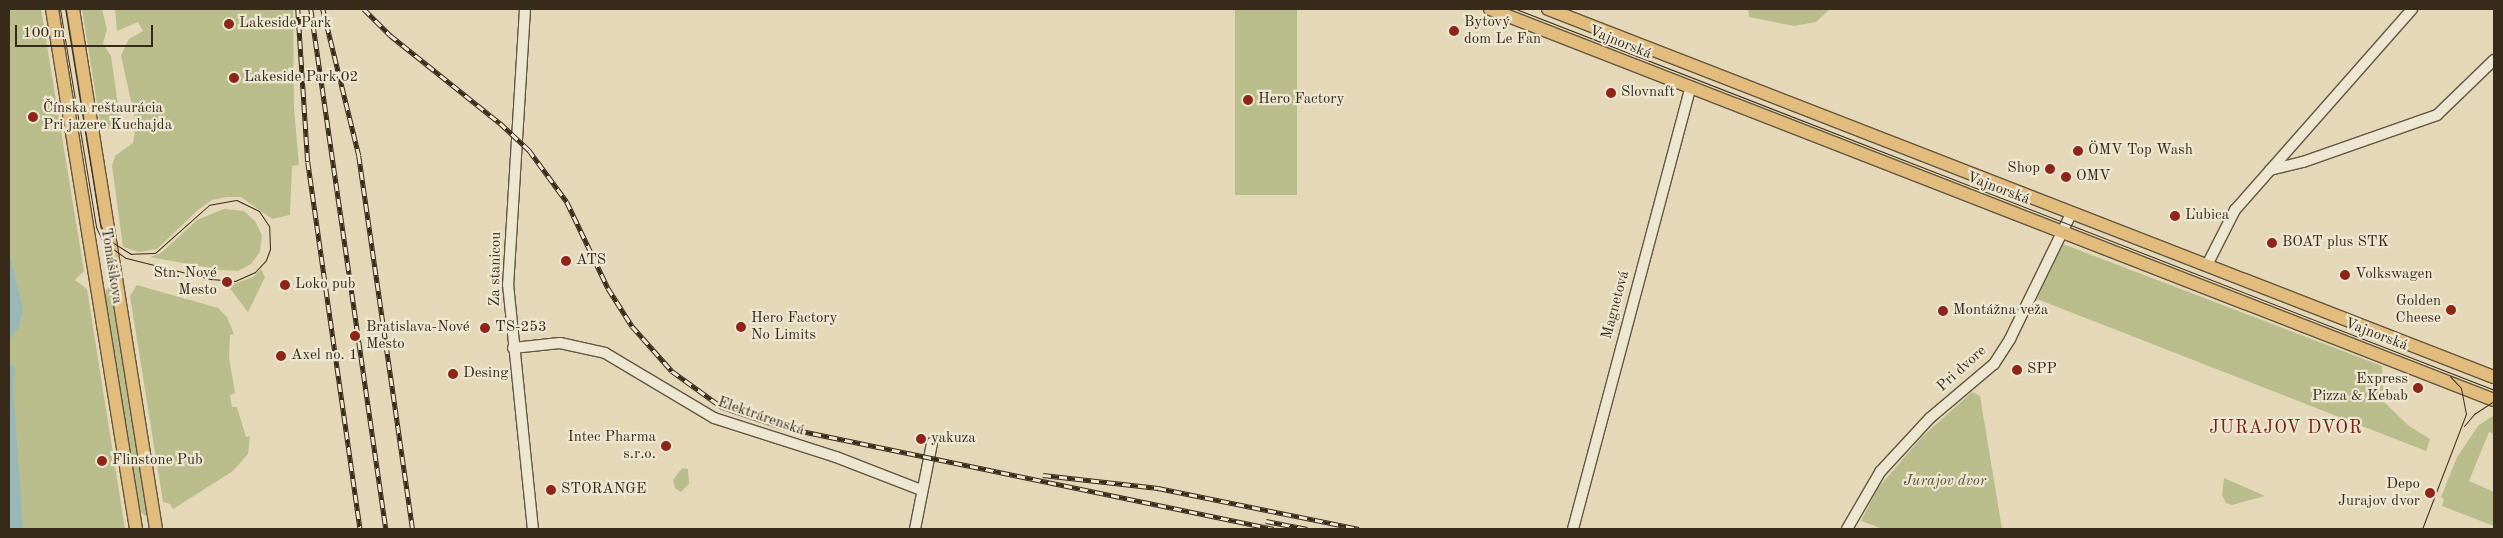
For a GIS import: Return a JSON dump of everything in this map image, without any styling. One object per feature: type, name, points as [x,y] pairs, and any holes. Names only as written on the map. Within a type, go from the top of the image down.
[{"type":"main road","name":"Tomášikova","points":[[52,9],[136,529]]},
{"type":"main road","name":"Tomášikova","points":[[73,9],[156,529]]},
{"type":"main road","name":"Vajnorská","points":[[1490,9],[2494,400]]},
{"type":"main road","name":"Vajnorská","points":[[1548,9],[2494,377]]},
{"type":"street","name":"Za stanicou","points":[[526,9],[508,284],[513,348],[533,529]]},
{"type":"street","points":[[2207,265],[2235,210],[2412,9]]},
{"type":"street","points":[[2270,170],[2303,162],[2437,115],[2494,60]]},
{"type":"street","name":"Magnetová","points":[[1573,529],[1690,88]]},
{"type":"street","name":"Pri dvore","points":[[1847,529],[1880,472],[1930,418],[1994,364],[2010,339],[2072,212]]},
{"type":"street","name":"Elektrárenská","points":[[513,348],[560,343],[605,354],[714,418],[836,457],[921,490]]},
{"type":"street","points":[[915,529],[921,490],[932,443]]},
{"type":"green space","points":[[9,9],[41,9],[84,271],[75,280],[87,289],[125,529],[9,529]]},
{"type":"green space","points":[[82,9],[102,9],[107,29],[103,44],[111,56],[120,119],[110,130],[100,122]]},
{"type":"green space","points":[[115,9],[293,9],[294,108],[299,165],[292,166],[290,215],[272,219],[241,197],[227,197],[212,200],[198,210],[157,249],[139,252],[123,247],[112,166],[115,156],[133,143],[136,125],[121,55],[129,39],[143,31],[138,22],[117,31]]},
{"type":"green space","name":"Hero Factory","points":[[1235,9],[1297,9],[1297,195],[1235,195]]},
{"type":"green space","points":[[1748,9],[1830,9],[1816,22],[1794,26],[1749,17]]},
{"type":"green space","points":[[224,209],[244,211],[255,221],[262,235],[260,252],[251,264],[238,271],[221,270],[150,257],[161,253],[197,220]]},
{"type":"green space","points":[[2063,244],[2382,366],[2384,402],[2409,426],[2430,439],[2426,451],[2037,299]]},
{"type":"green space","points":[[261,269],[265,277],[248,312],[228,286],[253,277]]},
{"type":"green space","points":[[137,285],[218,308],[227,317],[234,334],[230,335],[229,357],[235,393],[230,395],[232,407],[237,407],[246,437],[250,436],[248,454],[233,471],[173,509],[170,504],[163,502],[130,296]]},
{"type":"green space","points":[[109,287],[111,288],[147,514],[145,516],[139,510],[104,293]]},
{"type":"green space","name":"Jurajov dvor","points":[[1972,392],[1980,396],[2002,529],[1883,529],[1861,521],[1878,488],[1922,437]]},
{"type":"green space","points":[[2494,415],[2494,434],[2489,432],[2469,481],[2494,492],[2494,526],[2442,506],[2444,499],[2441,497],[2457,457],[2478,426]]},
{"type":"green space","points":[[682,468],[688,469],[689,484],[681,492],[675,488],[673,480]]},
{"type":"green space","points":[[2224,478],[2265,496],[2232,505],[2226,503],[2222,495]]},
{"type":"water","points":[[9,252],[23,309],[19,327],[9,340]]},
{"type":"water","points":[[9,362],[15,368],[13,387],[23,529],[9,529]]},
{"type":"tram line","points":[[60,9],[96,227],[103,242],[126,258],[211,279],[235,281],[255,272],[266,260],[270,249],[269,226],[259,211],[236,200],[209,205],[155,253],[131,254],[107,239],[100,224],[65,9]]},
{"type":"tram line","points":[[1516,9],[2494,390]]},
{"type":"tram line","points":[[2422,529],[2466,414],[2461,388],[2450,376]]},
{"type":"tram line","points":[[2464,426],[2474,414],[2494,401]]},
{"type":"railway","points":[[298,9],[308,162],[360,529]]},
{"type":"railway","points":[[311,9],[386,529]]},
{"type":"railway","points":[[323,9],[359,156],[413,529]]},
{"type":"railway","points":[[364,9],[390,35],[500,123],[529,150],[567,202],[608,288],[632,326],[672,371],[722,407],[782,427],[1274,529]]},
{"type":"railway","points":[[1043,475],[1158,488],[1359,529]]},
{"type":"railway","points":[[1266,521],[1307,529]]},
{"type":"place","name":"Lakeside Park","points":[[229,24]]},
{"type":"place","name":"Bytový dom Le Fan","points":[[1454,31]]},
{"type":"place","name":"Lakeside Park 02","points":[[234,78]]},
{"type":"place","name":"Slovnaft","points":[[1611,93]]},
{"type":"place","name":"Hero Factory","points":[[1248,100]]},
{"type":"place","name":"Čínska reštaurácia Pri jazere Kuchajda","points":[[33,117]]},
{"type":"place","name":"ÖMV Top Wash","points":[[2078,151]]},
{"type":"place","name":"Shop","points":[[2050,169]]},
{"type":"place","name":"OMV","points":[[2066,177]]},
{"type":"place","name":"Ľubica","points":[[2175,216]]},
{"type":"place","name":"BOAT plus STK","points":[[2272,243]]},
{"type":"place","name":"ATS","points":[[566,261]]},
{"type":"place","name":"Volkswagen","points":[[2345,275]]},
{"type":"place","name":"Stn. Nové Mesto","points":[[227,282]]},
{"type":"place","name":"Loko pub","points":[[285,285]]},
{"type":"place","name":"Golden Cheese","points":[[2451,310]]},
{"type":"place","name":"Montážna veža","points":[[1943,311]]},
{"type":"place","name":"Hero Factory No Limits","points":[[741,327]]},
{"type":"place","name":"TS-253","points":[[485,328]]},
{"type":"place","name":"Bratislava-Nové Mesto","points":[[355,336]]},
{"type":"place","name":"Axel no. 1","points":[[281,356]]},
{"type":"place","name":"SPP","points":[[2017,370]]},
{"type":"place","name":"Desing","points":[[453,374]]},
{"type":"place","name":"Express Pizza & Kebab","points":[[2418,388]]},
{"type":"place","name":"yakuza","points":[[921,439]]},
{"type":"place","name":"Intec Pharma s.r.o.","points":[[666,446]]},
{"type":"place","name":"Flinstone Pub","points":[[102,461]]},
{"type":"place","name":"STORANGE","points":[[551,490]]},
{"type":"place","name":"Depo Jurajov dvor","points":[[2430,493]]},
{"type":"district","name":"JURAJOV DVOR","points":[[2286,428]]}]
